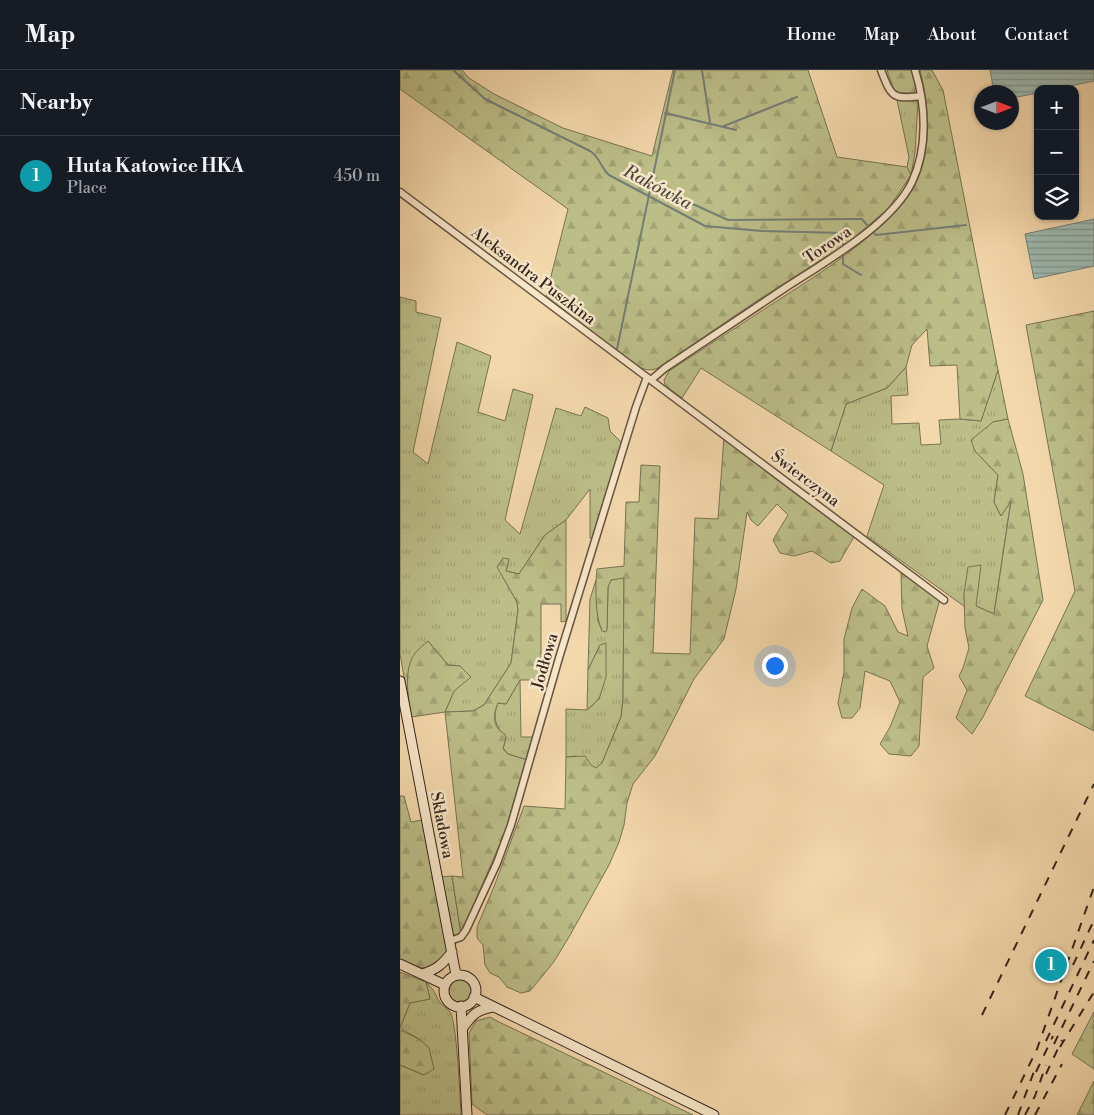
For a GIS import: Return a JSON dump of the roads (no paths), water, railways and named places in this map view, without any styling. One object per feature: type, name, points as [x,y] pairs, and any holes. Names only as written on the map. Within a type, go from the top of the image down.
[{"type":"street","points":[[881,70],[889,92],[895,96],[909,98],[921,96]]},
{"type":"street","name":"Torowa","points":[[649,378],[860,239],[889,211],[911,184],[918,164],[923,132],[921,96],[915,70]]},
{"type":"street","name":"Aleksandra Puszkina","points":[[400,192],[649,378]]},
{"type":"street","name":"Świerczyna","points":[[649,378],[944,600]]},
{"type":"street","name":"Jodłowa","points":[[450,941],[464,934],[506,841],[562,648],[636,407],[649,378]]},
{"type":"street","name":"Składowa","points":[[400,681],[456,975]]},
{"type":"street","points":[[422,974],[439,967],[452,952]]},
{"type":"street","points":[[400,964],[445,984]]},
{"type":"street","points":[[456,975],[468,977],[475,986],[474,997],[468,1004],[460,1006],[450,1003],[444,995],[445,984],[456,975]]},
{"type":"street","points":[[474,997],[714,1115]]},
{"type":"street","points":[[460,1006],[467,1115]]},
{"type":"street","points":[[462,1029],[474,1014],[482,1009],[494,1007]]},
{"type":"water","points":[[990,70],[1094,70],[1094,81],[1075,85],[1034,85],[1034,94],[1019,97],[1019,85],[993,85]]},
{"type":"water","points":[[1094,219],[1094,266],[1034,279],[1025,234]]},
{"type":"waterway","name":"Rakówka","points":[[453,70],[485,99],[590,151],[596,156],[609,175],[705,226],[762,231],[843,233],[843,245]]},
{"type":"waterway","points":[[617,349],[675,70]]},
{"type":"waterway","points":[[702,70],[710,122]]},
{"type":"waterway","points":[[724,126],[797,97]]},
{"type":"waterway","points":[[665,113],[736,130]]},
{"type":"waterway","name":"Rakówka","points":[[651,185],[728,220],[862,219],[867,225]]},
{"type":"waterway","name":"Rakówka","points":[[874,233],[876,235],[966,225]]},
{"type":"waterway","name":"Rakówka","points":[[843,256],[843,264],[861,275]]},
{"type":"railway","points":[[982,1015],[1094,784]]},
{"type":"railway","points":[[1005,1115],[1037,1049],[1094,887]]},
{"type":"railway","points":[[1073,965],[1094,920]]},
{"type":"railway","points":[[1046,1041],[1094,940]]},
{"type":"railway","points":[[1054,1044],[1094,961]]},
{"type":"railway","points":[[1060,1047],[1094,992]]},
{"type":"railway","points":[[1036,1072],[1053,1036]]},
{"type":"railway","points":[[1046,1074],[1062,1040]]},
{"type":"railway","points":[[1035,1115],[1062,1064]]},
{"type":"railway","points":[[1025,1115],[1035,1096],[1046,1065]]},
{"type":"railway","points":[[1018,1115],[1036,1066]]},
{"type":"place","name":"Huta Katowice HKA","points":[[1051,965]]}]
